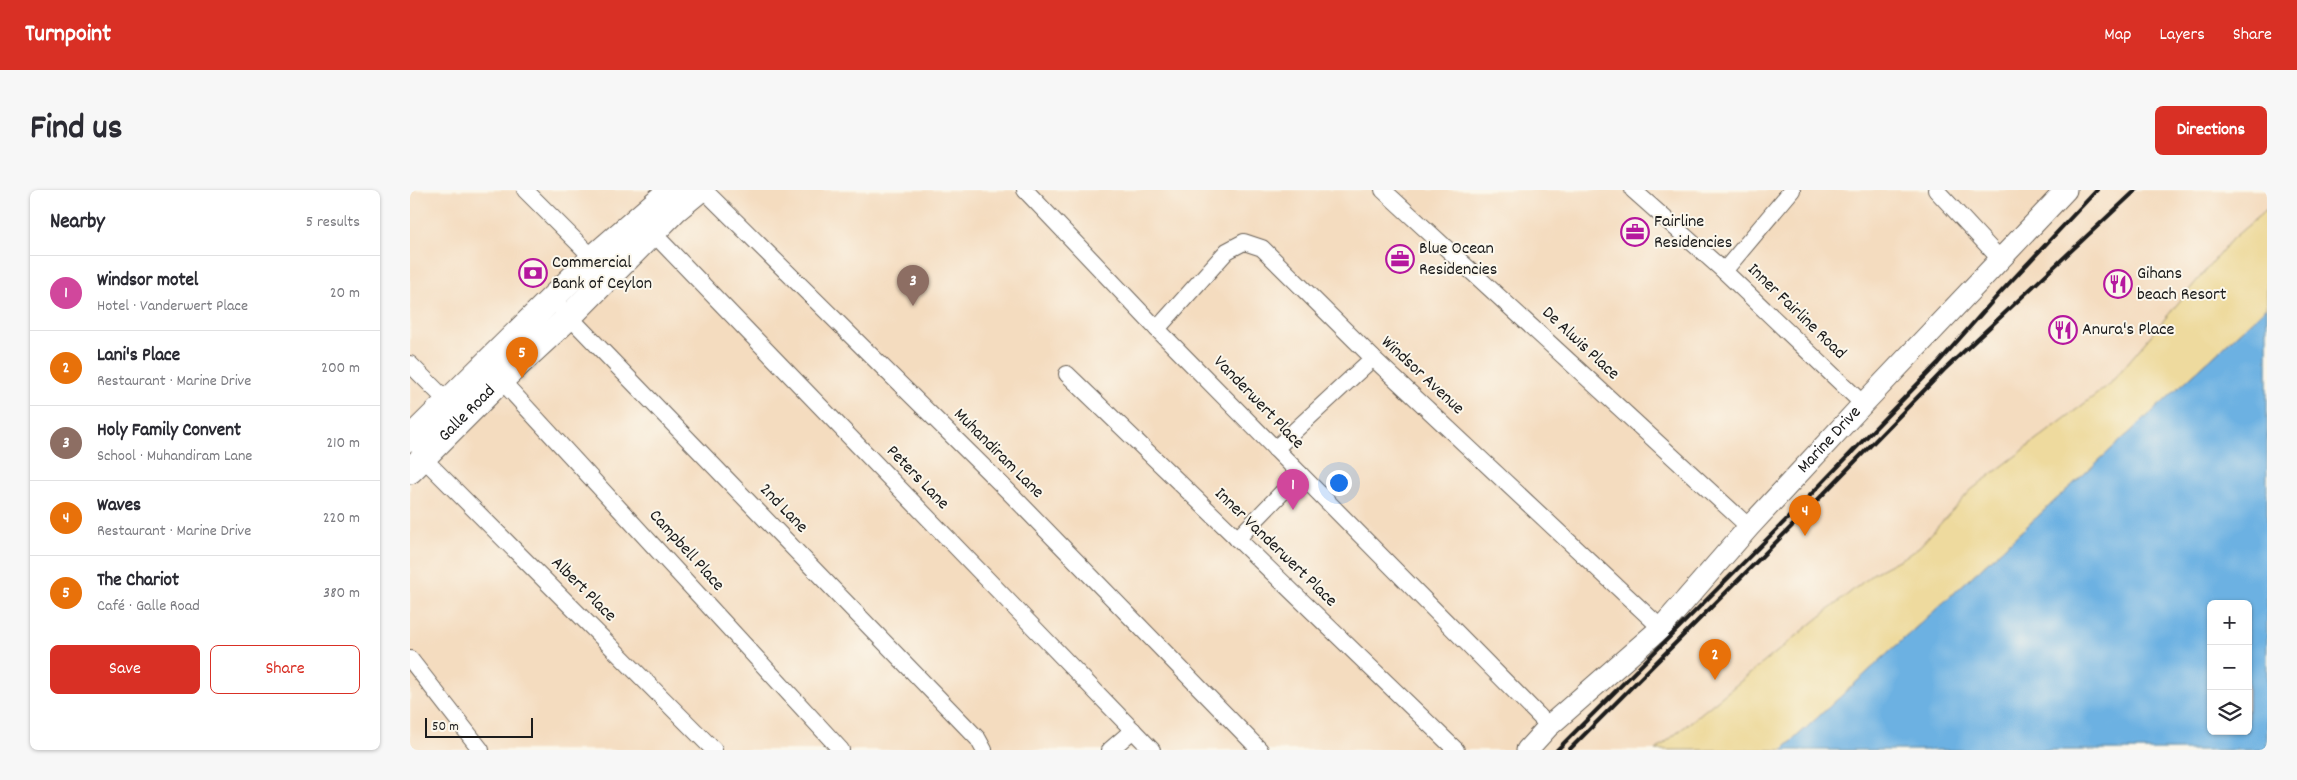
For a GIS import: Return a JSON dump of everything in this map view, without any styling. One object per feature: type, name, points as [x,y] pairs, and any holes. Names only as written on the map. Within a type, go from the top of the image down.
[{"type":"highway","name":"Galle Road","points":[[414,456],[448,402],[593,258],[671,190]]},
{"type":"highway","name":"Galle Road","points":[[414,456],[501,380],[569,317],[676,209],[699,190]]},
{"type":"main road","name":"Marine Drive","points":[[1527,750],[1549,726],[1661,628],[1749,527],[2066,190]]},
{"type":"street","points":[[524,190],[593,258]]},
{"type":"street","name":"Muhandiram Lane","points":[[704,190],[1008,491],[1260,750]]},
{"type":"street","name":"Vanderwert Place","points":[[1025,190],[1275,449],[1549,726]]},
{"type":"street","name":"De Alwis Place","points":[[1384,190],[1749,527]]},
{"type":"street","name":"Inner Fairline Road","points":[[1633,190],[1724,271],[1863,404]]},
{"type":"street","points":[[1724,271],[1792,190]]},
{"type":"street","points":[[1936,190],[2000,260]]},
{"type":"street","name":"Peters Lane","points":[[653,233],[1152,750]]},
{"type":"street","name":"Windsor Avenue","points":[[1158,329],[1227,251],[1244,242],[1262,248],[1373,358],[1661,628]]},
{"type":"street","name":"2nd Lane","points":[[553,298],[569,317],[978,739],[984,750]]},
{"type":"street","points":[[1275,449],[1373,358]]},
{"type":"street","points":[[410,364],[448,402]]},
{"type":"street","name":"Inner Vanderwert Place","points":[[1067,374],[1456,750]]},
{"type":"street","name":"Campbell Place","points":[[501,380],[841,750]]},
{"type":"street","name":"Albert Place","points":[[414,456],[714,750]]},
{"type":"street","points":[[1236,539],[1300,474]]},
{"type":"street","points":[[410,659],[481,750]]},
{"type":"street","points":[[1110,750],[1132,730]]},
{"type":"sand","points":[[2267,209],[2267,307],[1782,750],[1656,750],[1874,573],[1908,555],[1920,546],[1971,490],[2110,384],[2232,239]]},
{"type":"water","points":[[2267,307],[2267,750],[1782,750]]},
{"type":"railway","points":[[1557,750],[1795,511],[1938,363],[1999,294],[2097,190]]},
{"type":"railway","points":[[1569,750],[1944,370],[2136,190]]},
{"type":"place","name":"Fairline Residencies","points":[[1635,232]]},
{"type":"place","name":"Blue Ocean Residencies","points":[[1400,259]]},
{"type":"place","name":"Commercial Bank of Ceylon","points":[[533,273]]},
{"type":"place","name":"Gihans beach Resort","points":[[2118,284]]},
{"type":"place","name":"Holy Family Convent","points":[[913,306]]},
{"type":"place","name":"Anura's Place","points":[[2063,330]]},
{"type":"place","name":"The Chariot","points":[[522,378]]},
{"type":"place","name":"Windsor motel","points":[[1293,510]]},
{"type":"place","name":"Waves","points":[[1805,536]]},
{"type":"place","name":"Lani's Place","points":[[1715,680]]}]
